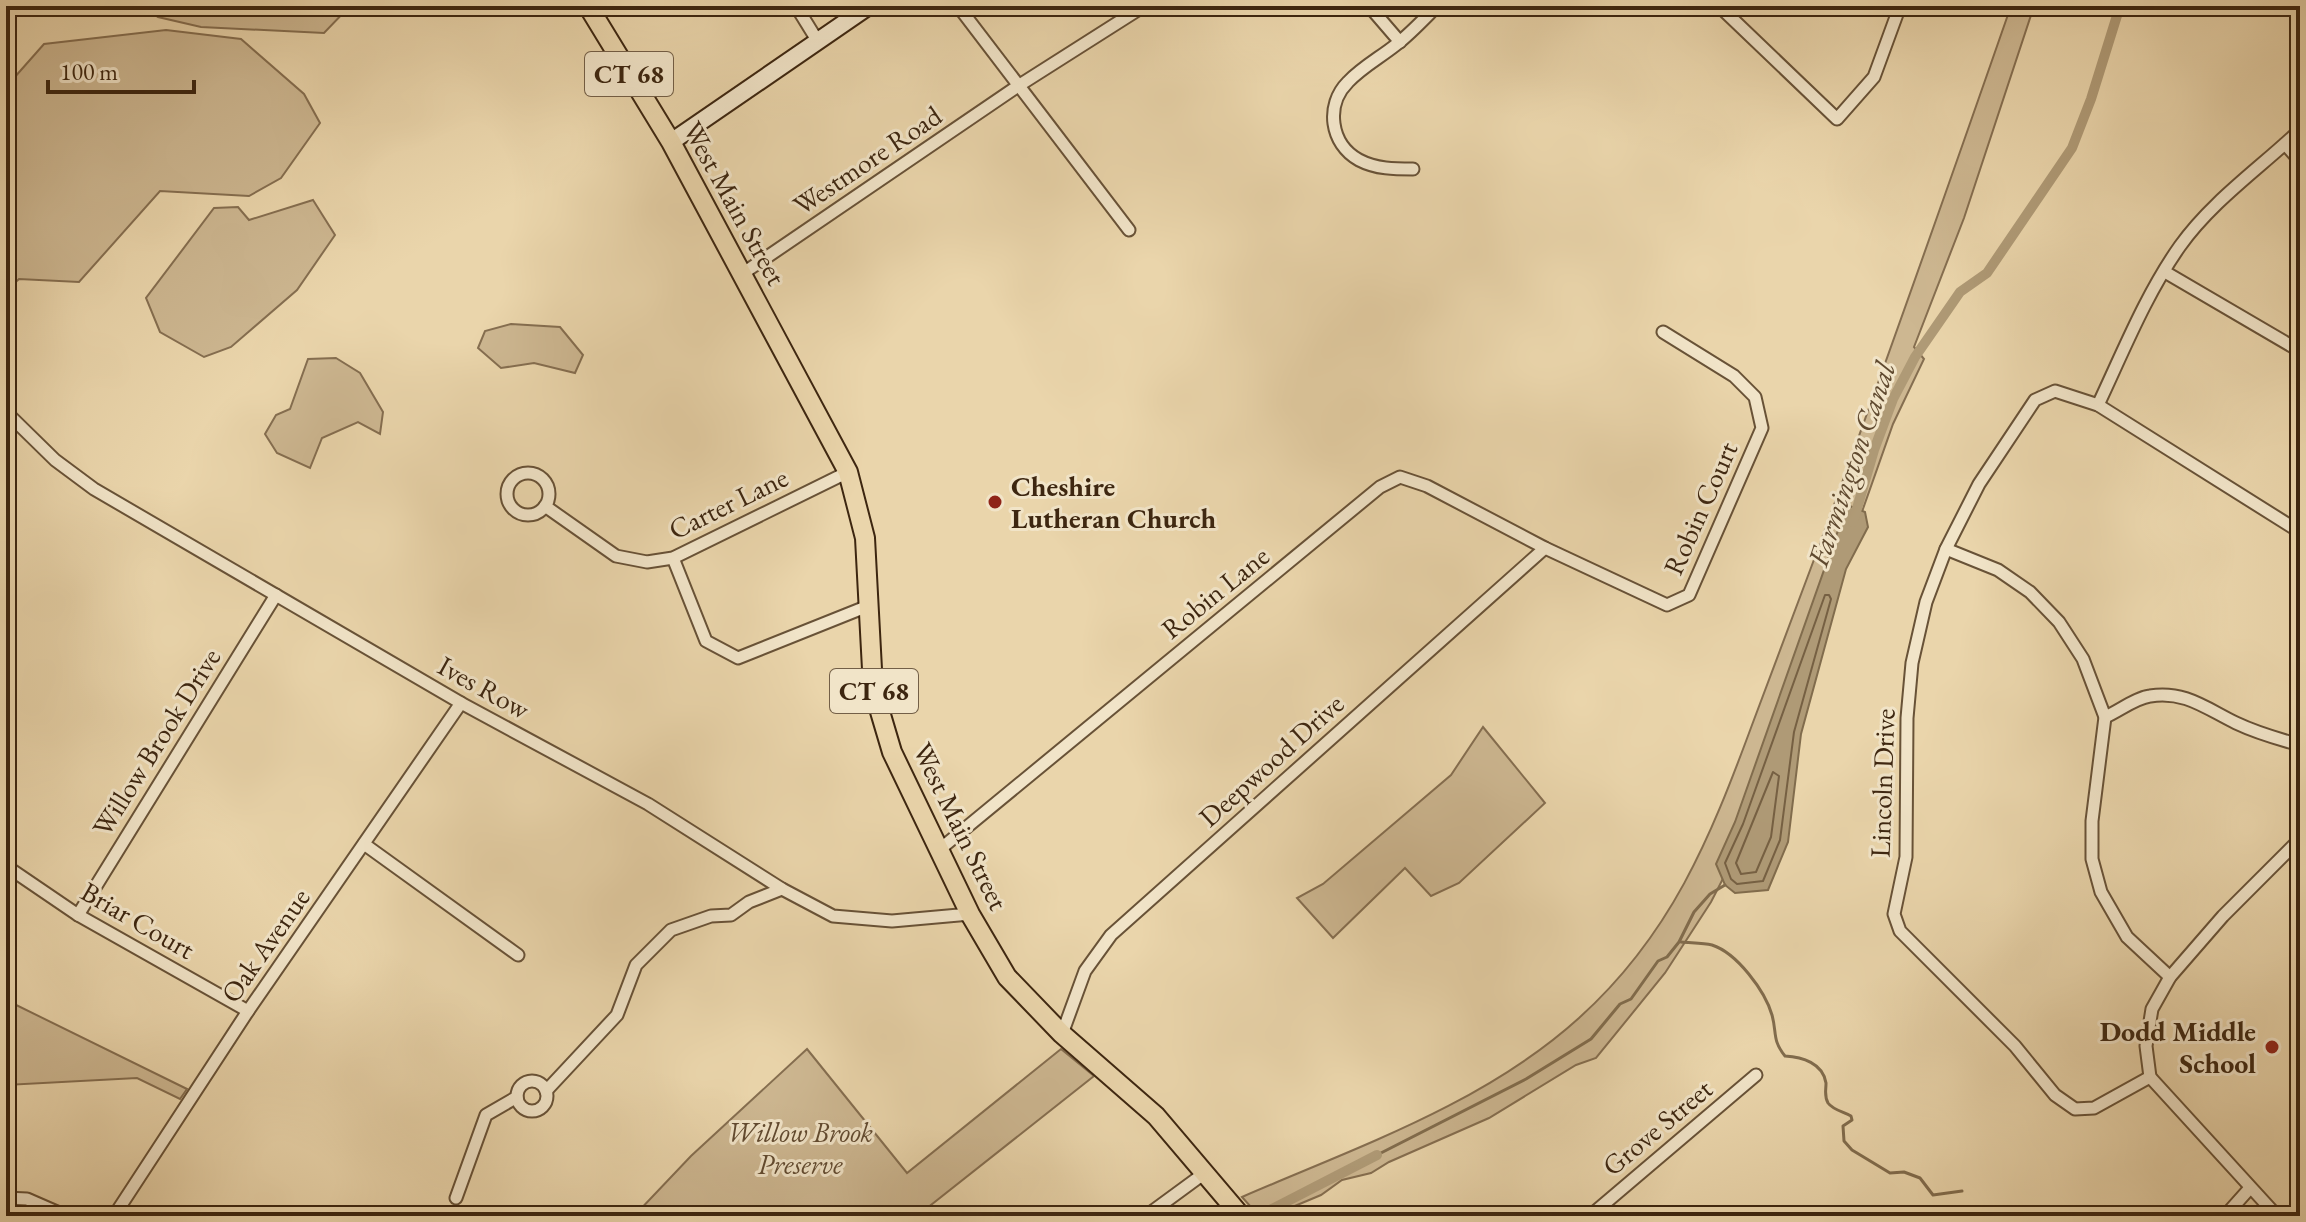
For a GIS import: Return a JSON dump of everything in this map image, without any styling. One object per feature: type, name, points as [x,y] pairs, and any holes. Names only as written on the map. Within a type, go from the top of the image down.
[{"type":"main road","name":"West Main Street","points":[[588,6],[671,142],[848,472],[865,538],[873,688],[890,745],[970,914],[1007,977],[1062,1034],[1156,1116],[1241,1216]]},
{"type":"main road","name":"West Main Street","points":[[1206,1172],[1241,1199],[1256,1216]]},
{"type":"street","points":[[796,6],[817,40]]},
{"type":"street","points":[[671,142],[869,6]]},
{"type":"street","points":[[958,6],[1129,230]]},
{"type":"street","name":"Westmore Road","points":[[742,274],[1018,86],[1144,6]]},
{"type":"street","points":[[1369,6],[1400,42]]},
{"type":"street","points":[[1413,169],[1386,169],[1359,160],[1340,143],[1333,123],[1335,102],[1347,83],[1400,42],[1437,6]]},
{"type":"street","points":[[1719,6],[1837,119],[1874,77],[1900,6]]},
{"type":"street","points":[[2098,405],[2135,326],[2181,245],[2216,206],[2300,130]]},
{"type":"street","points":[[2285,144],[2300,161]]},
{"type":"street","points":[[2165,272],[2300,351]]},
{"type":"street","name":"Robin Court","points":[[1545,548],[1667,605],[1689,595],[1762,428],[1755,397],[1734,376],[1663,332]]},
{"type":"street","name":"Lincoln Drive","points":[[2150,1077],[2094,1108],[2075,1109],[2055,1095],[2015,1046],[1900,931],[1894,914],[1906,857],[1907,718],[1912,663],[1926,602],[1946,549],[1979,484],[2035,400],[2055,391],[2098,405],[2300,532]]},
{"type":"street","name":"Ives Row","points":[[6,412],[55,460],[94,489],[461,703],[648,804],[782,889],[833,916],[892,921],[970,914]]},
{"type":"street","name":"Carter Lane","points":[[545,506],[616,556],[647,562],[673,558],[848,472]]},
{"type":"street","name":"Robin Lane","points":[[939,850],[1368,497],[1400,477],[1427,486],[1545,548]]},
{"type":"street","name":"Deepwood Drive","points":[[1062,1034],[1085,971],[1111,935],[1545,548]]},
{"type":"street","points":[[1946,549],[1998,570],[2030,592],[2059,622],[2083,659],[2105,717],[2092,821],[2092,859],[2101,892],[2127,937],[2170,977]]},
{"type":"street","points":[[673,558],[706,641],[738,658],[868,606]]},
{"type":"street","name":"Willow Brook Drive","points":[[78,915],[276,595]]},
{"type":"street","points":[[2105,717],[2147,696],[2175,695],[2198,702],[2267,737],[2300,745]]},
{"type":"street","name":"Oak Avenue","points":[[114,1216],[248,1011],[461,703]]},
{"type":"street","points":[[2277,1216],[2150,1077],[2146,1046],[2152,1009],[2170,977],[2223,916],[2300,839]]},
{"type":"street","points":[[364,844],[518,955]]},
{"type":"street","name":"Briar Court","points":[[6,866],[78,915],[248,1011]]},
{"type":"street","points":[[546,1091],[536,1081],[527,1082],[519,1088],[517,1097],[525,1109],[534,1111],[545,1103],[546,1091],[617,1015],[636,965],[671,930],[711,916],[731,915],[749,902],[782,889]]},
{"type":"street","name":"Grove Street","points":[[1590,1216],[1756,1075]]},
{"type":"street","points":[[456,1198],[486,1115],[517,1097]]},
{"type":"street","points":[[1146,1216],[1206,1172]]},
{"type":"street","points":[[2225,1216],[2250,1188]]},
{"type":"street","points":[[6,1198],[27,1199],[66,1216]]},
{"type":"green space","points":[[143,6],[350,6],[324,33],[201,27],[158,17]]},
{"type":"green space","points":[[2011,6],[2034,6],[1964,218],[1914,347],[1924,359],[1893,424],[1793,707],[1731,863],[1711,902],[1665,973],[1596,1058],[1576,1065],[1489,1118],[1371,1173],[1342,1180],[1321,1195],[1271,1216],[1259,1216],[1242,1197],[1418,1121],[1502,1075],[1542,1048],[1579,1018],[1611,986],[1663,919],[1703,846],[1736,767],[1865,420]]},
{"type":"green space","points":[[166,30],[241,39],[304,94],[320,123],[281,178],[249,196],[160,191],[79,282],[19,279],[6,291],[6,87],[44,44]]},
{"type":"green space","points":[[313,200],[335,235],[297,290],[231,347],[204,357],[160,332],[146,298],[214,208],[238,207],[249,220]]},
{"type":"green space","points":[[511,324],[560,327],[583,355],[575,373],[534,363],[501,368],[478,348],[485,331]]},
{"type":"green space","points":[[336,358],[360,373],[383,412],[380,434],[358,422],[322,438],[310,468],[277,453],[265,434],[276,415],[290,409],[308,359]]},
{"type":"green space","points":[[1483,727],[1545,803],[1459,883],[1431,896],[1405,868],[1333,938],[1297,898],[1323,884],[1451,775]]},
{"type":"green space","points":[[6,1000],[187,1089],[180,1099],[137,1078],[6,1085]]},
{"type":"green space","name":"Willow Brook Preserve","points":[[807,1049],[907,1173],[1061,1049],[1094,1076],[917,1216],[634,1216],[691,1156]]},
{"type":"water","points":[[1847,505],[1865,512],[1868,527],[1846,569],[1801,734],[1788,842],[1768,890],[1735,893],[1725,885],[1716,864],[1735,822]]},
{"type":"waterway","name":"Farmington Canal","points":[[1853,522],[1893,399],[1915,357],[1960,292],[1987,273],[2072,148],[2120,6]]},
{"type":"waterway","points":[[1377,1155],[1526,1079],[1591,1039],[1620,1004],[1631,999],[1658,961],[1667,957],[1679,942],[1694,912],[1710,894],[1725,885]]},
{"type":"waterway","points":[[1681,942],[1708,944],[1721,949],[1749,974],[1768,1005],[1776,1041],[1785,1056],[1805,1060],[1821,1070],[1828,1103],[1851,1116],[1852,1120],[1843,1126],[1844,1141],[1852,1150],[1890,1173],[1904,1172],[1920,1178],[1933,1195],[1962,1191]]},
{"type":"waterway","name":"Farmington Canal","points":[[1272,1209],[1377,1155]]},
{"type":"place","name":"Cheshire Lutheran Church","points":[[995,502]]},
{"type":"place","name":"Dodd Middle School","points":[[2272,1047]]}]
